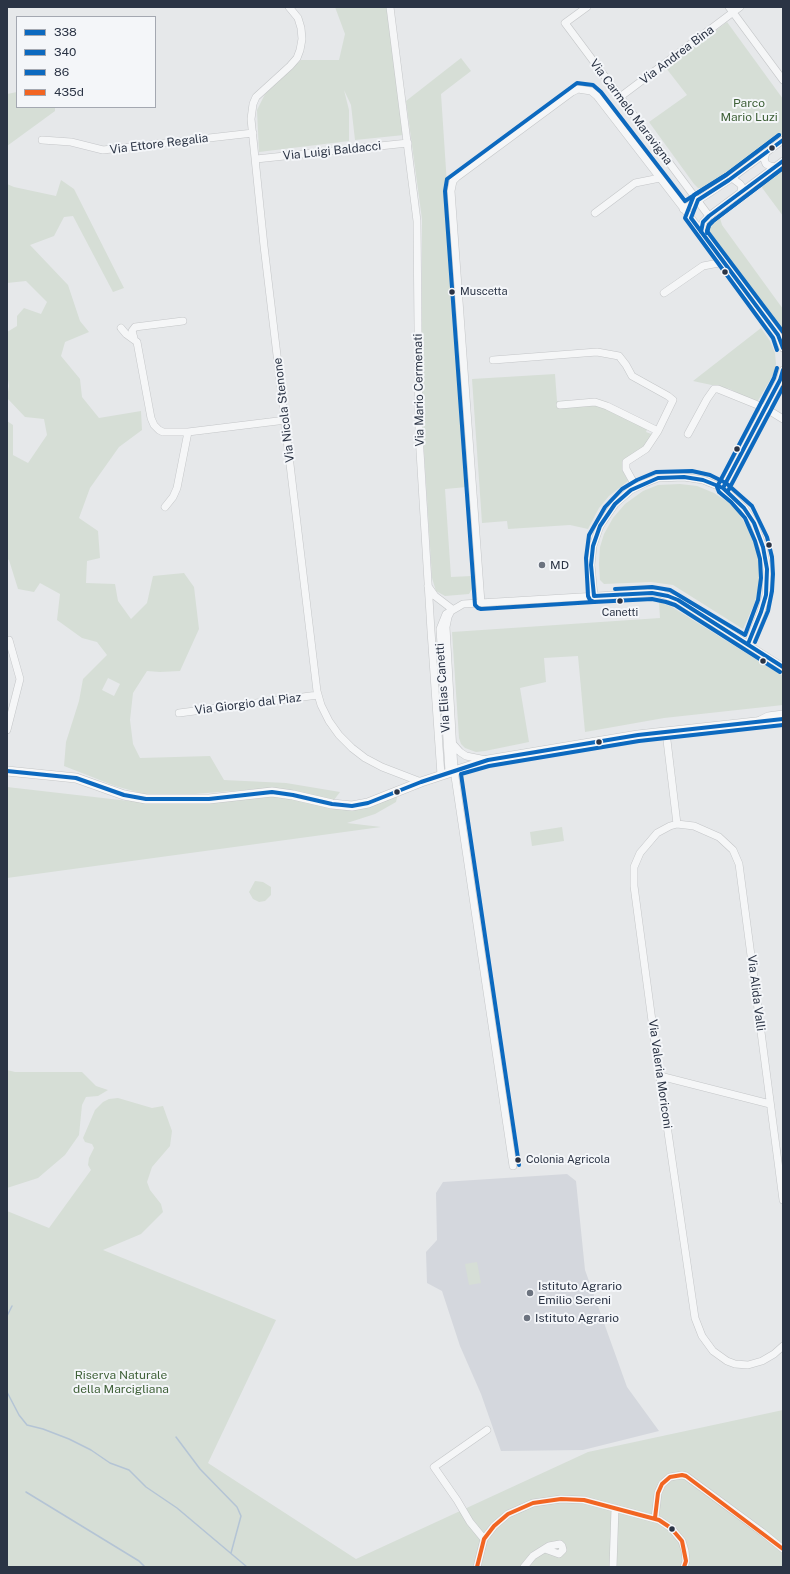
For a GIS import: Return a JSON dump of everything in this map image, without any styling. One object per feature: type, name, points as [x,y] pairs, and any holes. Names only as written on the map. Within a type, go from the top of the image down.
[{"type":"street","name":"Via Nicola Stenone","points":[[289,7],[298,18],[302,28],[300,50],[297,58],[290,66],[264,89],[254,101],[251,113],[265,254],[318,695],[329,721],[339,735],[352,748],[365,758],[382,767],[421,782]]},
{"type":"street","name":"Via Mario Cermenati","points":[[390,7],[417,221],[419,435],[429,607],[448,772]]},
{"type":"street","name":"Via Carmelo Maravigna","points":[[587,7],[565,23],[709,216]]},
{"type":"street","name":"Via Andrea Bina","points":[[620,97],[731,10],[740,7]]},
{"type":"street","points":[[731,10],[783,80]]},
{"type":"street","points":[[481,603],[452,198],[453,181],[578,89],[591,90],[724,262],[778,335],[783,348]]},
{"type":"street","name":"Via Ettore Regalia","points":[[42,140],[71,142],[103,150],[253,133]]},
{"type":"street","points":[[683,209],[732,178],[783,140]]},
{"type":"street","name":"Via Luigi Baldacci","points":[[256,159],[408,143]]},
{"type":"street","points":[[766,153],[764,159],[766,164],[775,167]]},
{"type":"street","points":[[701,232],[703,222],[709,216],[783,161]]},
{"type":"street","points":[[596,213],[635,184],[660,178]]},
{"type":"street","points":[[732,178],[740,184],[742,188],[741,191]]},
{"type":"street","points":[[690,218],[698,200]]},
{"type":"street","points":[[690,218],[700,219],[709,216]]},
{"type":"street","points":[[664,293],[703,266],[724,262]]},
{"type":"street","points":[[183,321],[135,327],[132,331],[138,344],[151,418],[154,425],[159,430],[163,432],[188,432],[286,420]]},
{"type":"street","points":[[121,328],[126,334],[134,338]]},
{"type":"street","points":[[493,360],[597,352],[619,356],[632,376],[673,400],[658,431],[646,449],[626,462],[626,469],[636,487]]},
{"type":"street","points":[[722,488],[780,380],[783,370]]},
{"type":"street","points":[[688,434],[714,389],[718,389],[765,408],[783,419]]},
{"type":"street","points":[[560,405],[595,402],[607,406],[658,431]]},
{"type":"street","points":[[165,507],[177,488],[188,432]]},
{"type":"street","points":[[594,596],[592,558],[597,532],[613,506],[636,487],[658,478],[676,476],[704,480],[722,488],[735,498],[750,515],[761,539],[766,558],[767,578],[764,601],[748,644]]},
{"type":"street","points":[[428,586],[442,603],[452,609],[463,604],[652,592],[668,596],[783,667]]},
{"type":"street","points":[[429,607],[442,603]]},
{"type":"street","name":"Via Elias Canetti","points":[[448,772],[452,742],[440,629],[446,614],[452,609]]},
{"type":"street","name":"Via Elias Canetti","points":[[448,772],[446,623],[452,609]]},
{"type":"street","points":[[430,618],[440,629]]},
{"type":"street","points":[[7,730],[20,679],[10,640]]},
{"type":"street","name":"Via Giorgio dal Piaz","points":[[179,713],[318,695]]},
{"type":"street","points":[[758,722],[768,716],[783,714]]},
{"type":"street","points":[[7,771],[76,778],[124,795],[146,799],[209,799],[272,792],[348,806],[368,803],[448,772],[488,760],[666,732],[783,719]]},
{"type":"street","points":[[666,732],[677,824]]},
{"type":"street","points":[[452,742],[460,752],[466,756],[488,760]]},
{"type":"street","points":[[448,772],[514,1166]]},
{"type":"street","name":"Via Valeria Moriconi","points":[[677,824],[657,833],[645,846],[637,860],[634,872],[634,886],[695,1318],[700,1331],[713,1351],[735,1364],[748,1365],[762,1361],[774,1354],[783,1346]]},
{"type":"street","name":"Via Alida Valli","points":[[677,824],[694,826],[719,837],[733,850],[739,864],[783,1200]]},
{"type":"street","points":[[660,1076],[770,1104]]},
{"type":"street","points":[[484,1539],[470,1522],[434,1467],[487,1430]]},
{"type":"street","points":[[655,1518],[658,1493],[662,1484],[670,1477],[682,1475],[686,1476],[783,1549]]},
{"type":"street","points":[[477,1567],[484,1539],[494,1526],[508,1514],[532,1503],[561,1499],[584,1500],[655,1518],[671,1528],[682,1541],[686,1561],[684,1567]]},
{"type":"street","points":[[614,1567],[615,1508]]},
{"type":"street","points":[[524,1567],[533,1556],[545,1549]]},
{"type":"shaded area","name":"Istituto Agrario","points":[[567,1174],[576,1181],[585,1270],[627,1387],[659,1431],[583,1450],[501,1451],[481,1394],[460,1346],[442,1291],[427,1283],[426,1252],[437,1240],[436,1193],[443,1182]]},
{"type":"green space","points":[[335,7],[387,7],[404,135],[355,140],[351,105],[344,90],[349,110],[349,141],[259,152],[257,110],[265,94],[301,60],[339,60],[345,34]]},
{"type":"green space","name":"Parco Mario Luzi","points":[[727,22],[783,99],[783,134],[707,187],[698,188],[649,122],[687,95],[666,68]]},
{"type":"green space","points":[[461,58],[471,71],[441,94],[467,487],[445,489],[451,577],[472,576],[473,587],[469,594],[445,596],[436,591],[432,578],[422,419],[422,219],[406,101]]},
{"type":"green space","points":[[16,92],[16,108],[55,108],[55,111],[7,146],[7,94]]},
{"type":"green space","points":[[783,168],[783,216],[760,185]]},
{"type":"green space","points":[[61,180],[74,189],[124,288],[113,292],[73,216],[64,217],[54,236],[30,245],[68,285],[80,321],[89,332],[65,342],[61,356],[80,379],[82,397],[99,418],[141,411],[142,430],[119,447],[90,488],[79,518],[98,531],[100,558],[87,561],[86,583],[115,584],[118,601],[131,619],[147,603],[153,576],[184,573],[194,587],[199,629],[180,671],[147,671],[133,693],[130,720],[133,744],[140,758],[210,756],[224,780],[286,783],[340,792],[334,800],[283,791],[257,789],[183,795],[144,794],[115,786],[64,766],[66,742],[79,701],[83,679],[107,655],[97,642],[82,638],[57,620],[60,594],[40,583],[34,592],[18,589],[9,560],[7,559],[7,421],[13,425],[13,455],[28,463],[47,435],[44,419],[25,417],[7,398],[9,386],[7,374],[7,332],[17,326],[17,316],[24,308],[41,314],[47,302],[26,281],[7,283],[7,184],[14,187],[56,196]],"holes":[[[108,678],[120,684],[114,696],[102,690]]]},
{"type":"green space","points":[[722,213],[720,218],[722,225],[783,309],[783,330],[708,230],[709,222]]},
{"type":"green space","points":[[761,328],[770,341],[775,353],[776,364],[773,375],[756,404],[730,389],[693,381]]},
{"type":"green space","points":[[555,374],[557,401],[597,399],[649,425],[646,432],[654,435],[645,450],[623,460],[622,469],[628,481],[609,496],[599,508],[588,529],[570,525],[508,529],[507,521],[482,523],[472,379]]},
{"type":"green space","points":[[680,484],[697,486],[714,493],[728,502],[738,512],[748,529],[756,549],[759,564],[759,585],[755,602],[743,629],[673,585],[651,582],[604,584],[600,580],[600,547],[604,534],[613,518],[625,504],[643,491],[658,485]]},
{"type":"green space","points":[[659,602],[672,607],[783,676],[783,705],[664,718],[585,732],[578,656],[544,658],[546,682],[520,688],[529,742],[476,752],[465,748],[461,744],[459,738],[452,632],[660,618]]},
{"type":"green space","points":[[7,787],[129,801],[178,803],[271,794],[340,808],[398,794],[396,802],[375,814],[347,823],[381,827],[7,878]]},
{"type":"green space","points":[[562,827],[564,841],[532,846],[530,832]]},
{"type":"green space","points":[[255,881],[263,882],[271,887],[271,895],[265,901],[259,902],[253,899],[249,892]]},
{"type":"green space","points":[[7,1070],[15,1072],[82,1072],[96,1086],[108,1090],[98,1096],[86,1097],[82,1105],[79,1135],[65,1155],[38,1178],[7,1188]]},
{"type":"green space","name":"Riserva Naturale della Marcigliana","points":[[118,1098],[152,1108],[163,1106],[172,1131],[170,1146],[152,1167],[147,1182],[150,1190],[161,1204],[163,1212],[141,1234],[103,1250],[276,1320],[208,1463],[356,1559],[588,1452],[783,1410],[783,1567],[7,1567],[7,1211],[49,1228],[91,1170],[88,1165],[89,1158],[94,1148],[92,1144],[85,1142],[83,1138],[95,1110],[103,1102],[109,1099]]},
{"type":"green space","points":[[477,1262],[481,1283],[469,1285],[465,1264]]},
{"type":"waterway","points":[[7,1316],[12,1306]]},
{"type":"waterway","points":[[7,1392],[19,1415],[27,1425],[43,1429],[69,1439],[91,1450],[110,1463],[129,1470],[146,1487],[177,1508],[247,1567]]},
{"type":"waterway","points":[[176,1437],[200,1469],[237,1507],[241,1516],[231,1553]]},
{"type":"waterway","points":[[26,1492],[139,1561],[145,1567]]},
{"type":"transit line","name":"86","points":[[594,602],[481,609],[475,605],[445,191],[447,179],[577,83],[593,85],[601,92],[685,201],[726,175],[779,135]]},
{"type":"transit line","name":"340","points":[[777,350],[773,338],[685,218],[694,195],[726,175],[779,135]]},
{"type":"transit line","name":"338","points":[[691,218],[698,200],[729,180],[783,140]]},
{"type":"transit line","name":"338","points":[[701,232],[703,222],[709,216],[783,161]]},
{"type":"transit line","name":"340","points":[[707,233],[709,225],[713,221],[783,168]]},
{"type":"transit line","name":"86","points":[[783,168],[713,221],[709,225],[707,231],[783,332]]},
{"type":"transit line","name":"338","points":[[691,218],[778,335],[783,348]]},
{"type":"transit line","name":"86","points":[[615,589],[652,587],[670,590],[745,635],[758,600],[761,578],[760,559],[755,541],[745,518],[731,502],[719,492],[717,487],[774,378],[777,368]]},
{"type":"transit line","name":"338","points":[[723,488],[780,380],[783,370]]},
{"type":"transit line","name":"340","points":[[728,491],[783,387]]},
{"type":"transit line","name":"340","points":[[755,642],[768,611],[772,591],[773,574],[772,557],[767,537],[752,506],[726,483],[710,475],[692,471],[656,472],[637,480],[622,489],[605,507],[589,535],[586,558],[588,596],[590,600],[594,602],[652,599],[675,605],[780,672]]},
{"type":"transit line","name":"338","points":[[594,596],[591,565],[593,546],[600,526],[615,504],[631,490],[658,478],[684,477],[703,480],[723,488],[744,508],[754,523],[763,547],[767,569],[766,595],[748,644]]},
{"type":"transit line","name":"338","points":[[594,596],[652,593],[668,596],[678,600],[783,667]]},
{"type":"transit line","name":"338","points":[[7,771],[76,778],[124,795],[146,799],[209,799],[272,792],[332,804],[352,806],[368,803],[421,782],[488,760],[638,735],[783,719]]},
{"type":"transit line","name":"340","points":[[519,1165],[461,774],[489,766],[639,741],[783,725]]},
{"type":"transit line","name":"435d","points":[[655,1518],[658,1493],[662,1484],[670,1477],[682,1475],[686,1476],[783,1549]]},
{"type":"transit line","name":"435d","points":[[477,1567],[484,1539],[494,1526],[508,1514],[533,1503],[561,1499],[584,1500],[659,1520],[671,1528],[682,1541],[686,1561],[684,1567]]},
{"type":"place","name":"Muscetta","points":[[452,292]]},
{"type":"place","name":"MD","points":[[542,565]]},
{"type":"place","name":"Canetti","points":[[620,601]]},
{"type":"place","name":"Colonia Agricola","points":[[518,1160]]},
{"type":"place","name":"Istituto Agrario Emilio Sereni","points":[[530,1293]]},
{"type":"place","name":"Istituto Agrario","points":[[527,1318]]}]
